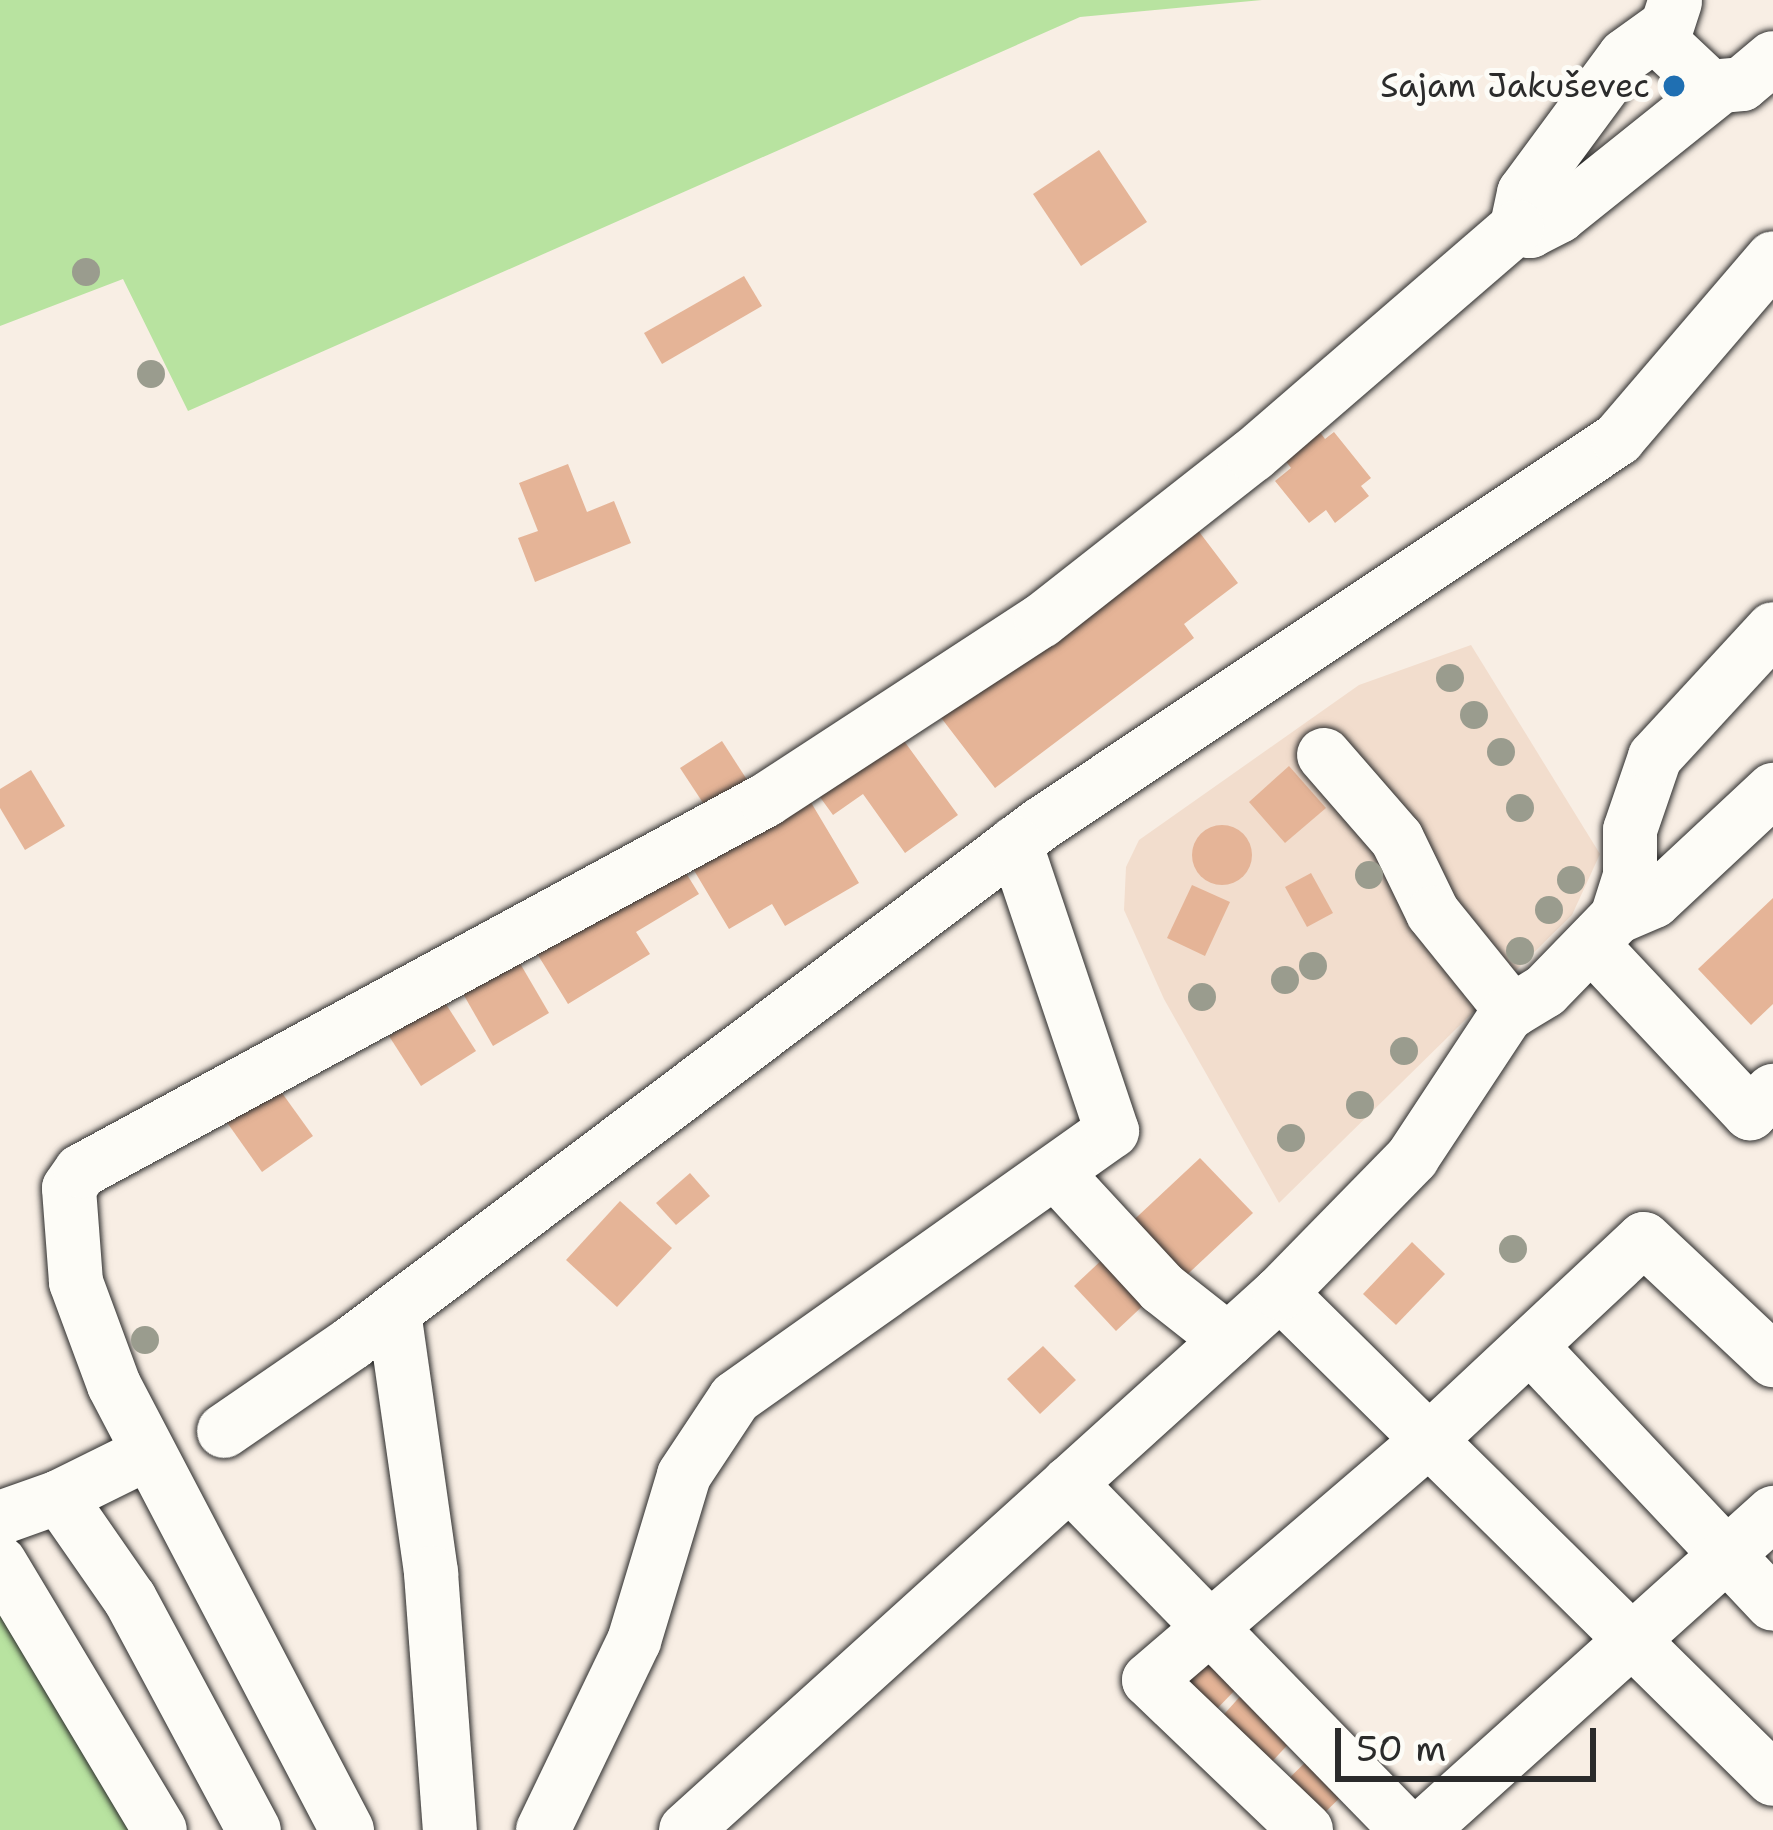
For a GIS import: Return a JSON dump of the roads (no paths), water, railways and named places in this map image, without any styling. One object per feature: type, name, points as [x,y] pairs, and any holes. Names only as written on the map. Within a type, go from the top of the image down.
[{"type":"lane","points":[[1670,14],[1662,42],[1710,87],[1742,84],[1773,58]]},
{"type":"lane","points":[[347,1830],[146,1454],[76,1282],[69,1188],[81,1171],[766,800],[1041,621],[1252,455],[1517,227],[1524,193],[1625,56],[1670,14]]},
{"type":"lane","points":[[1517,227],[1531,231],[1559,216],[1721,86]]},
{"type":"lane","points":[[224,1431],[394,1312],[1015,843],[1618,439],[1773,258]]},
{"type":"lane","points":[[1604,931],[1630,876],[1630,830],[1655,757],[1767,654]]},
{"type":"lane","points":[[1324,755],[1396,839],[1433,913],[1512,1011]]},
{"type":"lane","points":[[686,1830],[1280,1293],[1412,1158],[1512,1011],[1545,992],[1604,931],[1654,901],[1773,790]]},
{"type":"lane","points":[[543,1830],[634,1641],[684,1475],[735,1398],[1112,1131],[1015,843]]},
{"type":"lane","points":[[1604,931],[1750,1113],[1773,1091]]},
{"type":"lane","points":[[1055,1172],[1162,1288],[1228,1340]]},
{"type":"lane","points":[[1306,1830],[1149,1680],[1429,1440],[1644,1239],[1773,1360]]},
{"type":"lane","points":[[1280,1293],[1773,1779]]},
{"type":"lane","points":[[394,1312],[431,1573],[450,1830]]},
{"type":"lane","points":[[1530,1346],[1773,1604]]},
{"type":"lane","points":[[0,1517],[58,1497],[146,1454]]},
{"type":"lane","points":[[1070,1483],[1408,1830]]},
{"type":"lane","points":[[58,1497],[130,1599],[254,1830]]},
{"type":"lane","points":[[1421,1830],[1773,1513]]},
{"type":"lane","points":[[0,1563],[160,1830]]},
{"type":"place","name":"Sajam Jakuševec","points":[[1674,86]]}]
